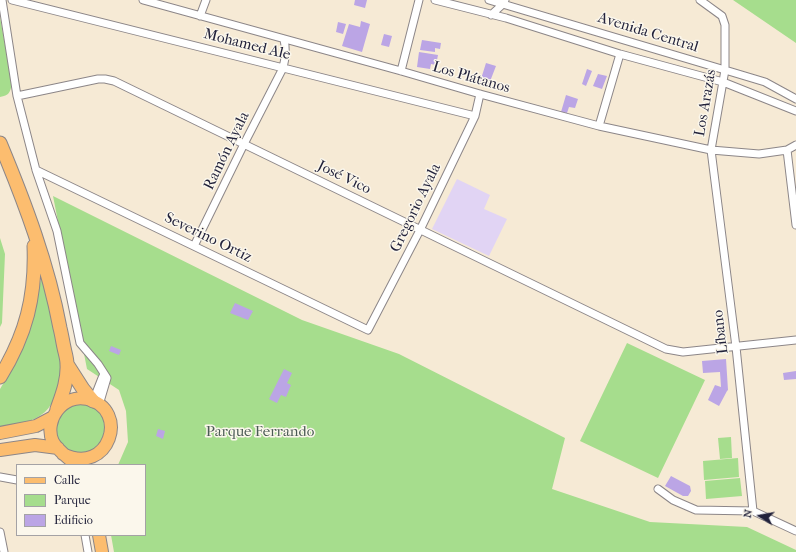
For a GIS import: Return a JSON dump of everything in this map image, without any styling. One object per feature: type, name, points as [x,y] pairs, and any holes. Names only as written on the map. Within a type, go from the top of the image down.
[{"type":"highway","points":[[0,143],[34,230],[56,304],[67,364],[66,379],[55,413]]},
{"type":"highway","points":[[0,377],[16,349],[31,303],[35,264],[34,230]]},
{"type":"highway","points":[[67,364],[83,389],[96,403]]},
{"type":"main road","points":[[0,433],[36,426],[55,413],[66,402],[76,398],[84,398],[102,406],[108,414],[111,424],[107,444],[96,464]]},
{"type":"main road","points":[[55,413],[50,425],[53,442],[60,451],[75,464]]},
{"type":"main road","points":[[0,450],[35,445],[60,451],[70,457],[79,459],[95,456],[102,451],[107,444]]},
{"type":"main road","points":[[99,536],[102,552]]},
{"type":"street","points":[[2,0],[17,96],[36,170],[57,231],[80,343],[104,374],[96,403]]},
{"type":"street","name":"Mohamed Ale","points":[[12,0],[475,116]]},
{"type":"street","name":"Los Plátanos","points":[[143,0],[599,126],[711,150],[759,154],[787,150],[796,145]]},
{"type":"street","points":[[200,16],[206,0]]},
{"type":"street","points":[[401,71],[419,0]]},
{"type":"street","name":"Avenida Central","points":[[435,0],[506,18],[620,54],[723,82],[796,111]]},
{"type":"street","name":"Avenida Central","points":[[489,0],[504,2],[765,82],[796,99]]},
{"type":"street","name":"Los Arazás","points":[[700,0],[722,16],[725,25],[725,70],[711,150]]},
{"type":"street","points":[[491,15],[504,2]]},
{"type":"street","points":[[504,2],[506,18]]},
{"type":"street","name":"Ramón Ayala","points":[[194,246],[283,68],[286,59],[284,38]]},
{"type":"street","points":[[599,126],[620,54]]},
{"type":"street","name":"José Vico","points":[[17,96],[106,78],[114,81],[666,349],[682,352],[796,340]]},
{"type":"street","name":"Gregorio Ayala","points":[[368,330],[420,230],[475,116],[480,94]]},
{"type":"street","name":"Líbano","points":[[711,150],[736,347],[753,512]]},
{"type":"street","points":[[787,150],[796,225]]},
{"type":"street","name":"Severino Ortiz","points":[[36,170],[368,330]]},
{"type":"street","points":[[0,477],[16,480]]},
{"type":"street","points":[[658,489],[673,500],[696,510],[753,512],[796,531]]},
{"type":"street","points":[[0,532],[4,552]]},
{"type":"street","points":[[85,536],[88,552]]},
{"type":"shaded area","points":[[457,179],[490,195],[484,209],[507,219],[489,256],[432,229]]},
{"type":"green space","points":[[733,0],[796,0],[796,43]]},
{"type":"green space","points":[[0,17],[12,84],[9,93],[0,97]]},
{"type":"green space","name":"Parque Ferrando","points":[[53,196],[302,320],[399,354],[565,438],[552,489],[650,522],[747,527],[796,550],[796,552],[114,552],[111,536],[146,536],[146,464],[118,464],[128,442],[126,411],[119,390],[87,369]]},
{"type":"green space","points":[[0,238],[5,254],[2,323],[0,327]]},
{"type":"green space","points":[[42,278],[50,306],[60,358],[61,378],[54,399],[45,412],[35,419],[24,423],[0,428],[0,389],[26,341],[33,319]]},
{"type":"green space","points":[[627,343],[705,380],[658,478],[580,441]]},
{"type":"green space","points":[[82,402],[97,408],[106,422],[101,446],[80,456],[61,447],[54,426],[66,406]]},
{"type":"green space","points":[[731,437],[732,458],[720,459],[718,438]]},
{"type":"green space","points":[[738,458],[739,477],[704,480],[703,461]]},
{"type":"green space","points":[[740,478],[742,496],[706,499],[705,481]]},
{"type":"building","points":[[355,0],[367,0],[365,8],[354,5]]},
{"type":"building","points":[[361,21],[370,24],[362,52],[342,46],[349,24],[360,27]]},
{"type":"building","points":[[338,22],[346,24],[343,34],[336,32]]},
{"type":"building","points":[[384,34],[392,36],[389,47],[381,45]]},
{"type":"building","points":[[422,40],[441,43],[440,49],[435,48],[435,52],[420,50]]},
{"type":"building","points":[[419,52],[438,55],[436,65],[431,64],[430,69],[417,67]]},
{"type":"building","points":[[486,63],[496,66],[489,84],[480,82]]},
{"type":"building","points":[[587,69],[592,71],[586,86],[582,84]]},
{"type":"building","points":[[598,74],[607,76],[602,89],[593,86]]},
{"type":"building","points":[[566,95],[578,99],[575,108],[569,107],[567,113],[561,112]]},
{"type":"building","points":[[235,303],[253,311],[248,320],[230,313]]},
{"type":"building","points":[[111,346],[121,350],[119,355],[109,351]]},
{"type":"building","points":[[726,359],[728,390],[719,406],[708,400],[715,385],[721,387],[720,372],[703,373],[702,361]]},
{"type":"building","points":[[284,369],[292,373],[287,383],[291,385],[286,397],[281,395],[277,403],[269,399]]},
{"type":"building","points":[[796,371],[796,379],[784,380],[783,373]]},
{"type":"building","points":[[158,429],[165,431],[163,439],[156,436]]},
{"type":"building","points":[[671,476],[690,486],[691,491],[688,496],[683,496],[665,486]]}]
